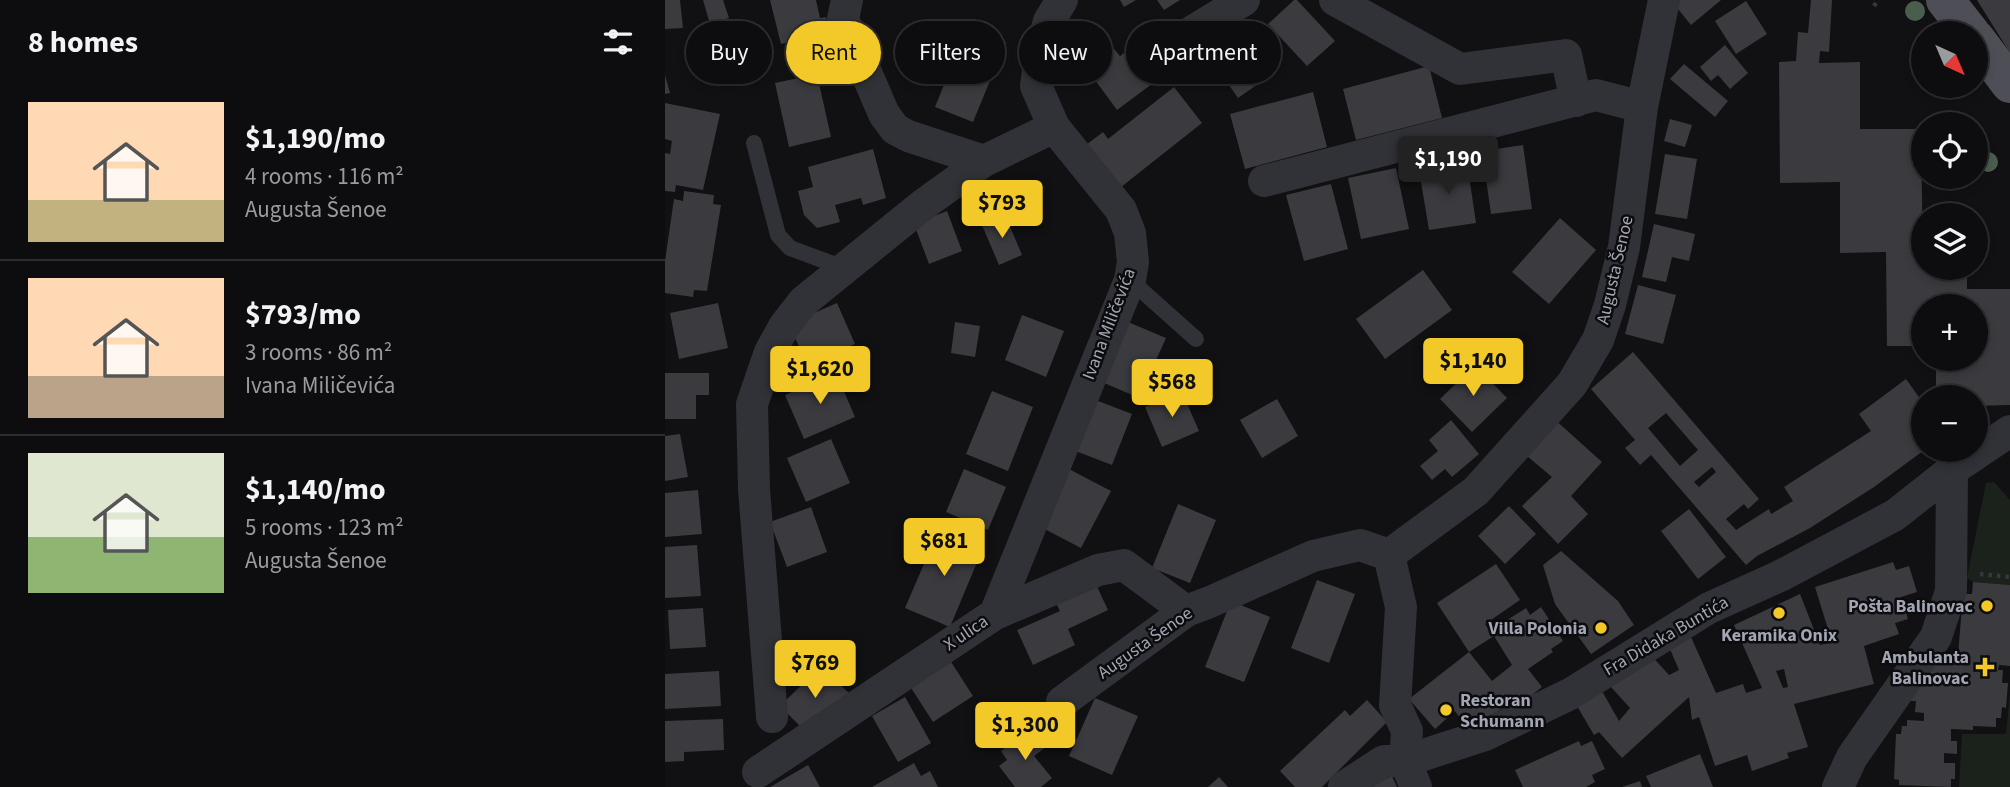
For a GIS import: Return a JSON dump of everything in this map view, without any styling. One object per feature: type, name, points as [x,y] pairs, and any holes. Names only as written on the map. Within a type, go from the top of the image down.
[{"type":"main road","points":[[1945,0],[1962,21]]},
{"type":"main road","points":[[1988,55],[2010,83]]},
{"type":"street","points":[[847,0],[843,19],[884,114],[895,129],[908,136],[984,161]]},
{"type":"street","name":"Ivana Miličevića","points":[[995,614],[1130,280],[1133,262],[1130,233],[1121,210],[1053,127],[1036,86],[1041,50],[1049,21],[1062,0]]},
{"type":"street","points":[[1209,21],[1244,0]]},
{"type":"street","points":[[1335,0],[1460,69],[1566,55],[1576,101]]},
{"type":"street","name":"Augusta Šenoe","points":[[1062,702],[1186,611],[1210,603],[1313,555],[1360,545],[1389,555],[1476,491],[1572,384],[1598,340],[1610,305],[1624,247],[1642,107],[1664,0]]},
{"type":"street","points":[[1265,181],[1596,95],[1642,107]]},
{"type":"street","points":[[772,716],[754,488],[752,404],[770,352],[785,325],[803,302],[924,204],[984,161],[1053,127]]},
{"type":"street","name":"Fra Didaka Buntića","points":[[1344,787],[1384,761],[1410,774],[1570,694],[1709,608],[1780,576],[1895,515],[1952,470],[2010,431]]},
{"type":"street","points":[[1838,787],[1852,757],[1936,637],[1951,591],[1952,470]]},
{"type":"street","points":[[1389,555],[1401,607],[1395,705],[1407,731],[1410,774]]},
{"type":"street","name":"X ulica","points":[[758,772],[995,614],[1098,569],[1124,565],[1186,611]]},
{"type":"lane","points":[[754,142],[778,235],[783,243],[844,268]]},
{"type":"lane","points":[[1130,280],[1196,339]]},
{"type":"path","points":[[1874,6],[1878,0]]},
{"type":"shaded area","points":[[1994,482],[2010,500],[2010,585],[1973,582],[1967,578],[1986,483]]},
{"type":"shaded area","points":[[2010,693],[2010,787],[1959,787],[1962,734],[2006,734]]},
{"type":"building","points":[[665,0],[680,0],[683,28],[665,29]]},
{"type":"building","points":[[703,0],[723,0],[729,18],[709,21]]},
{"type":"building","points":[[770,0],[816,0],[820,18],[826,17],[827,21],[786,21],[786,43],[781,44]]},
{"type":"building","points":[[1120,0],[1136,0],[1124,7]]},
{"type":"building","points":[[1157,0],[1180,0],[1164,10]]},
{"type":"building","points":[[1297,0],[1335,41],[1307,66],[1281,38],[1281,21],[1271,21]]},
{"type":"building","points":[[1677,0],[1721,0],[1691,25],[1673,3]]},
{"type":"building","points":[[1811,0],[1832,0],[1829,52],[1820,51],[1819,63],[1860,62],[1860,129],[1911,129],[1911,189],[1922,189],[1922,203],[1911,203],[1911,280],[1967,280],[1967,289],[2010,289],[2010,405],[1988,406],[1988,385],[1936,385],[1936,371],[1988,371],[1988,294],[1911,294],[1911,346],[1887,346],[1886,252],[1840,253],[1840,182],[1780,183],[1779,62],[1796,61],[1798,32],[1808,33]]},
{"type":"building","points":[[1977,0],[2010,0],[2010,53]]},
{"type":"building","points":[[1746,1],[1767,34],[1736,54],[1715,21]]},
{"type":"building","points":[[1725,45],[1748,73],[1730,89],[1718,75],[1711,81],[1700,67]]},
{"type":"building","points":[[1114,49],[1120,56],[1126,52],[1126,84],[1152,84],[1117,110],[1098,84],[1112,84],[1112,50]]},
{"type":"building","points":[[1684,64],[1728,101],[1715,117],[1670,79]]},
{"type":"building","points":[[1429,66],[1442,118],[1356,140],[1343,89]]},
{"type":"building","points":[[665,75],[670,93],[665,94]]},
{"type":"building","points":[[786,81],[786,84],[819,84],[831,137],[789,147],[775,83]]},
{"type":"building","points":[[944,84],[989,84],[973,122],[935,107]]},
{"type":"building","points":[[1228,84],[1258,84],[1238,98]]},
{"type":"building","points":[[1174,87],[1202,123],[1116,191],[1082,148],[1103,132],[1108,139]]},
{"type":"building","points":[[1313,92],[1327,147],[1245,169],[1230,114]]},
{"type":"building","points":[[665,103],[720,114],[703,190],[676,185],[675,192],[665,191],[665,153],[670,154],[672,141],[665,139]]},
{"type":"building","points":[[1670,119],[1692,125],[1685,147],[1664,141]]},
{"type":"building","points":[[1523,145],[1532,209],[1491,214],[1482,151]]},
{"type":"building","points":[[873,149],[886,198],[863,205],[861,198],[835,205],[840,222],[817,228],[804,215],[798,191],[813,187],[808,167]]},
{"type":"building","points":[[1665,154],[1697,159],[1687,219],[1655,214]]},
{"type":"building","points":[[1467,162],[1476,223],[1429,230],[1419,170]]},
{"type":"building","points":[[1396,168],[1409,229],[1361,239],[1348,178]]},
{"type":"building","points":[[1331,184],[1348,249],[1304,261],[1286,195]]},
{"type":"building","points":[[684,191],[714,195],[713,204],[721,205],[707,291],[694,290],[693,297],[665,293],[665,261],[674,199],[683,201]]},
{"type":"building","points":[[947,211],[962,251],[929,264],[914,224]]},
{"type":"building","points":[[1005,215],[1022,255],[999,265],[982,225]]},
{"type":"building","points":[[1560,218],[1596,250],[1549,304],[1512,272]]},
{"type":"building","points":[[1654,224],[1695,234],[1689,261],[1672,257],[1666,282],[1642,277]]},
{"type":"building","points":[[1423,270],[1452,310],[1385,359],[1356,319]]},
{"type":"building","points":[[1638,285],[1676,295],[1663,344],[1625,334]]},
{"type":"building","points":[[718,303],[728,348],[679,359],[670,313]]},
{"type":"building","points":[[837,303],[855,344],[807,365],[789,324]]},
{"type":"building","points":[[1022,315],[1064,331],[1046,377],[1005,360]]},
{"type":"building","points":[[955,322],[980,326],[975,357],[951,353]]},
{"type":"building","points":[[1128,322],[1166,338],[1139,398],[1102,382]]},
{"type":"building","points":[[1633,352],[1759,499],[1748,509],[1744,504],[1726,519],[1736,530],[1769,509],[1771,514],[1793,501],[1784,487],[1871,431],[1859,414],[1906,379],[1911,386],[1911,460],[1810,528],[1757,556],[1746,565],[1651,455],[1640,465],[1625,448],[1635,440],[1591,389]],"holes":[[[1666,413],[1698,450],[1680,466],[1648,428]],[[1712,467],[1716,472],[1699,487],[1694,482]]]},
{"type":"building","points":[[1475,365],[1507,398],[1472,432],[1440,399]]},
{"type":"building","points":[[665,373],[709,373],[709,395],[696,395],[696,419],[665,419]]},
{"type":"building","points":[[836,373],[855,417],[804,439],[785,395]]},
{"type":"building","points":[[992,391],[1033,407],[1008,471],[966,454]]},
{"type":"building","points":[[1182,392],[1199,431],[1162,447],[1145,407]]},
{"type":"building","points":[[1093,399],[1132,414],[1112,465],[1073,450]]},
{"type":"building","points":[[1277,399],[1298,436],[1262,458],[1240,420]]},
{"type":"building","points":[[1552,417],[1602,462],[1571,496],[1588,514],[1558,544],[1522,506],[1552,477],[1521,451]]},
{"type":"building","points":[[1451,420],[1479,454],[1452,477],[1445,469],[1432,480],[1420,466],[1438,451],[1429,440]]},
{"type":"building","points":[[680,434],[688,477],[665,481],[665,436]]},
{"type":"building","points":[[831,439],[850,483],[806,502],[787,458]]},
{"type":"building","points":[[1065,467],[1111,491],[1081,548],[1035,524]]},
{"type":"building","points":[[964,469],[1006,487],[988,530],[946,512]]},
{"type":"building","points":[[698,490],[702,534],[665,537],[665,493]]},
{"type":"building","points":[[1178,504],[1216,520],[1190,583],[1152,568]]},
{"type":"building","points":[[1509,506],[1536,534],[1505,564],[1478,536]]},
{"type":"building","points":[[811,507],[827,552],[787,567],[770,522]]},
{"type":"building","points":[[1689,509],[1726,557],[1698,579],[1661,531]]},
{"type":"building","points":[[939,529],[983,548],[950,627],[905,608]]},
{"type":"building","points":[[697,545],[701,596],[665,598],[665,547]]},
{"type":"building","points":[[1561,551],[1618,601],[1634,625],[1591,654],[1555,604],[1543,565]]},
{"type":"building","points":[[1893,562],[1896,570],[1909,566],[1917,592],[1901,597],[1908,619],[1895,623],[1899,634],[1864,646],[1874,684],[1794,704],[1808,747],[1787,753],[1789,758],[1752,771],[1747,755],[1715,766],[1699,717],[1692,720],[1689,697],[1622,758],[1599,732],[1594,735],[1577,706],[1602,691],[1619,721],[1630,708],[1611,687],[1649,653],[1669,675],[1679,670],[1669,647],[1691,637],[1716,693],[1743,684],[1746,693],[1762,688],[1734,625],[1800,594],[1820,645],[1832,642],[1815,587]],"holes":[[[1784,669],[1788,687],[1783,688],[1776,671]]]},
{"type":"building","points":[[1496,564],[1520,600],[1485,624],[1490,631],[1526,608],[1530,615],[1541,607],[1563,641],[1551,649],[1553,652],[1528,669],[1542,687],[1514,709],[1509,703],[1470,732],[1455,711],[1435,729],[1409,699],[1469,652],[1437,603]],"holes":[[[1494,636],[1512,665],[1492,681],[1469,652]]]},
{"type":"building","points":[[1093,578],[1108,610],[1068,629],[1075,645],[1033,665],[1017,630],[1060,611],[1053,597]]},
{"type":"building","points":[[1317,580],[1355,594],[1329,663],[1291,648]]},
{"type":"building","points":[[1973,582],[2010,585],[2010,666],[1999,665],[1998,670],[2003,670],[2002,683],[2008,683],[2006,708],[2002,707],[2001,718],[1996,718],[1996,727],[1951,729],[1951,741],[1957,741],[1957,754],[1944,753],[1944,763],[1955,763],[1955,779],[1951,779],[1951,787],[1899,785],[1899,780],[1894,779],[1896,734],[1901,734],[1902,726],[1907,726],[1907,720],[1924,721],[1924,713],[1915,712],[1916,701],[1911,701],[1912,678],[1926,659],[1948,660],[1948,654],[1958,655],[1963,594],[1972,594]]},
{"type":"building","points":[[1231,601],[1270,617],[1244,682],[1205,667]]},
{"type":"building","points":[[703,608],[706,647],[670,649],[668,610]]},
{"type":"building","points":[[946,654],[973,696],[933,722],[906,680]]},
{"type":"building","points":[[821,666],[850,694],[809,735],[780,706]]},
{"type":"building","points":[[719,671],[721,706],[665,709],[665,674]]},
{"type":"building","points":[[905,697],[931,743],[898,762],[872,716]]},
{"type":"building","points":[[1095,698],[1138,716],[1112,775],[1069,756]]},
{"type":"building","points":[[1367,700],[1387,722],[1322,787],[1295,787],[1280,771],[1345,710],[1350,716]]},
{"type":"building","points":[[723,719],[724,750],[684,752],[684,761],[665,762],[665,721]]},
{"type":"building","points":[[1031,728],[1046,747],[1034,756],[1052,778],[1041,787],[1015,787],[999,766],[1007,760],[1001,751]]},
{"type":"building","points":[[1579,741],[1581,746],[1592,741],[1605,769],[1592,775],[1595,782],[1586,787],[1523,787],[1515,770]]},
{"type":"building","points":[[1700,754],[1713,787],[1651,787],[1646,776]]},
{"type":"building","points":[[914,763],[921,776],[930,771],[938,787],[872,787]]},
{"type":"building","points":[[808,765],[820,787],[770,787]]},
{"type":"building","points":[[1392,776],[1397,787],[1370,787],[1374,784]]},
{"type":"building","points":[[1219,777],[1228,787],[1208,787]]},
{"type":"building","points":[[1640,781],[1642,787],[1622,787]]},
{"type":"place","name":"Pošta Balinovac","points":[[1987,606]]},
{"type":"place","name":"Keramika Onix","points":[[1779,613]]},
{"type":"place","name":"Villa Polonia","points":[[1601,628]]},
{"type":"place","name":"Ambulanta Balinovac","points":[[1985,667]]},
{"type":"place","name":"Restoran Schumann","points":[[1446,710]]}]
